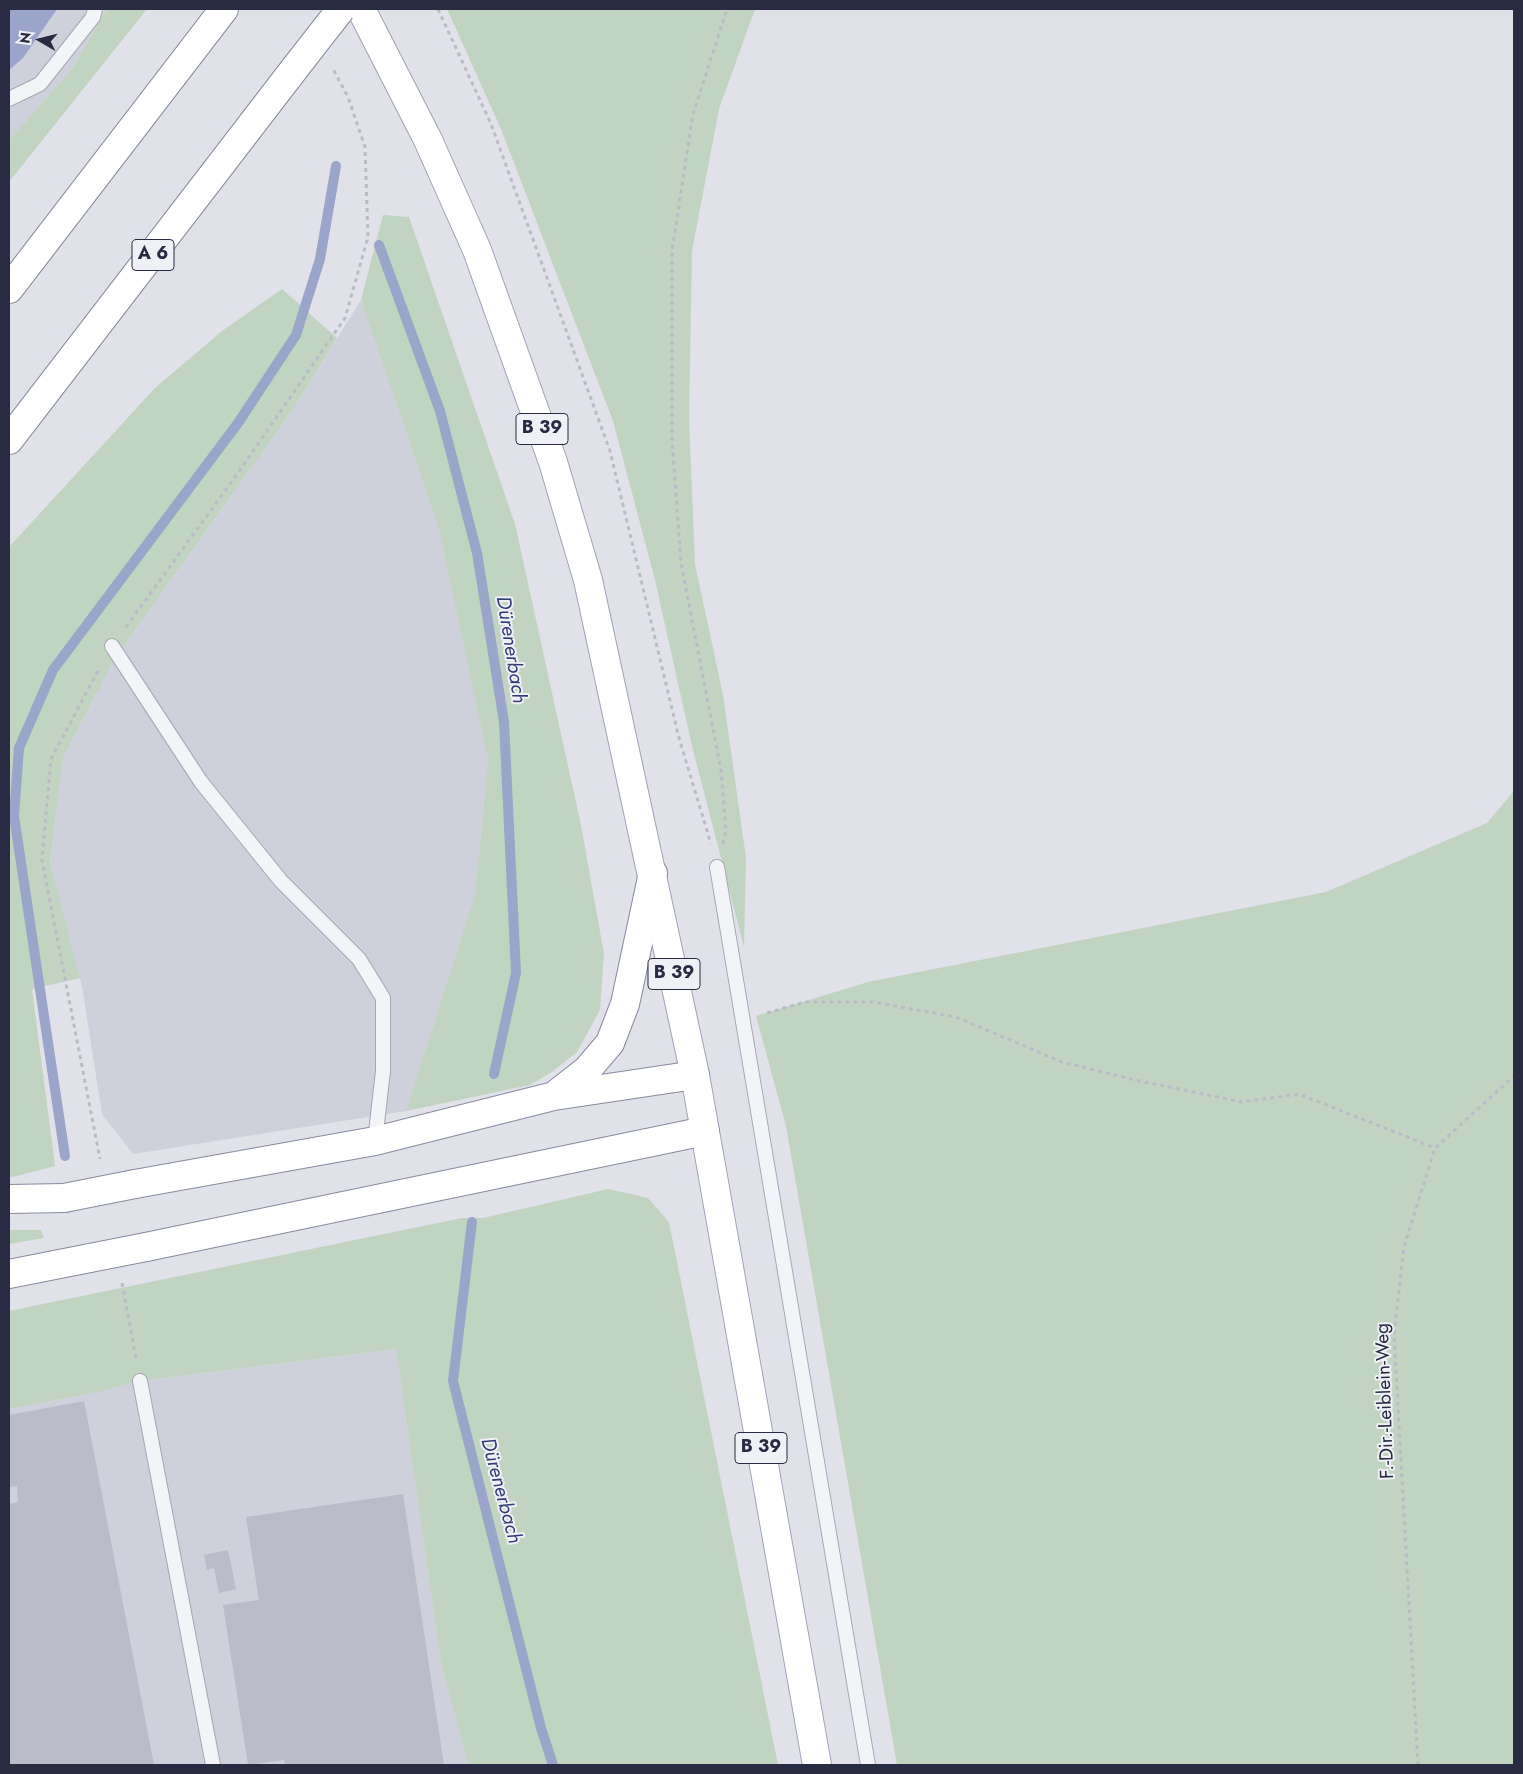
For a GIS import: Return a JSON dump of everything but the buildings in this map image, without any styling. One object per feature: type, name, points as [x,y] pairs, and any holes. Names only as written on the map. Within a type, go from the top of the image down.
[{"type":"main road","points":[[9,289],[224,9]]},
{"type":"main road","name":"A 6","points":[[9,440],[341,9]]},
{"type":"main road","name":"B 39","points":[[361,9],[428,140],[477,250],[547,444],[588,580],[653,873],[695,1075],[817,1765]]},
{"type":"main road","points":[[9,258],[48,237]]},
{"type":"main road","points":[[554,1096],[587,1070],[610,1044],[625,1004],[653,873]]},
{"type":"main road","points":[[9,1199],[64,1198],[375,1141],[554,1096],[695,1075]]},
{"type":"main road","points":[[9,1274],[705,1131]]},
{"type":"lane","points":[[9,99],[40,84],[93,17],[95,9]]},
{"type":"lane","points":[[112,646],[201,782],[281,881],[359,958],[383,998],[383,1070],[375,1141]]},
{"type":"lane","points":[[717,867],[745,1020],[760,1129],[868,1765]]},
{"type":"lane","points":[[140,1381],[213,1765]]},
{"type":"path","points":[[438,9],[491,124],[610,451],[678,738],[717,867]]},
{"type":"path","points":[[717,867],[726,831],[721,770],[681,563],[672,440],[672,251],[693,114],[727,9]]},
{"type":"path","points":[[100,1160],[42,860],[51,759],[112,646],[238,473],[345,318],[368,237],[365,147],[348,97],[329,62]]},
{"type":"path","points":[[745,1020],[805,1002],[873,1002],[956,1017],[1062,1062],[1135,1080],[1242,1102],[1299,1094],[1435,1148],[1514,1076]]},
{"type":"path","name":"F.-Dir.-Leiblein-Weg","points":[[1418,1765],[1394,1335],[1404,1247],[1435,1148]]},
{"type":"path","points":[[121,1275],[140,1381]]},
{"type":"shaded area","points":[[9,9],[107,9],[71,70],[9,140]]},
{"type":"shaded area","points":[[361,300],[439,530],[488,761],[475,894],[406,1111],[133,1154],[102,1114],[82,986],[50,861],[63,758],[115,658],[294,408]]},
{"type":"shaded area","points":[[396,1349],[441,1663],[468,1765],[9,1765],[9,1409],[99,1392],[140,1381]]},
{"type":"green space","points":[[107,9],[147,9],[9,182],[9,140],[71,70]]},
{"type":"green space","points":[[447,9],[755,9],[719,109],[692,251],[689,419],[695,564],[723,695],[746,858],[744,947],[692,746],[655,580],[613,421],[501,129]]},
{"type":"green space","points":[[383,215],[409,217],[515,524],[581,825],[604,954],[600,1010],[577,1052],[552,1072],[530,1085],[406,1111],[475,894],[488,761],[439,530],[361,300]]},
{"type":"green space","points":[[282,289],[337,338],[294,408],[115,658],[63,758],[50,861],[80,978],[32,989],[55,1166],[9,1178],[9,547],[155,388],[222,331]]},
{"type":"green space","points":[[1514,791],[1514,1765],[897,1765],[786,1126],[756,1016],[868,982],[1326,892],[1487,823]]},
{"type":"green space","points":[[608,1189],[648,1198],[669,1222],[778,1765],[468,1765],[441,1663],[396,1349],[140,1381],[99,1392],[9,1409],[9,1311],[462,1218],[483,1218]]},
{"type":"green space","points":[[9,1230],[41,1230],[44,1238],[9,1244]]},
{"type":"water","points":[[9,9],[57,9],[23,58],[9,70]]},
{"type":"waterway","points":[[65,1156],[14,816],[19,748],[53,670],[238,423],[296,335],[320,259],[336,166]]},
{"type":"waterway","name":"Dürenerbach","points":[[379,245],[440,411],[477,553],[504,722],[516,973],[494,1074]]},
{"type":"waterway","name":"Dürenerbach","points":[[472,1222],[453,1381],[541,1728],[553,1765]]}]
